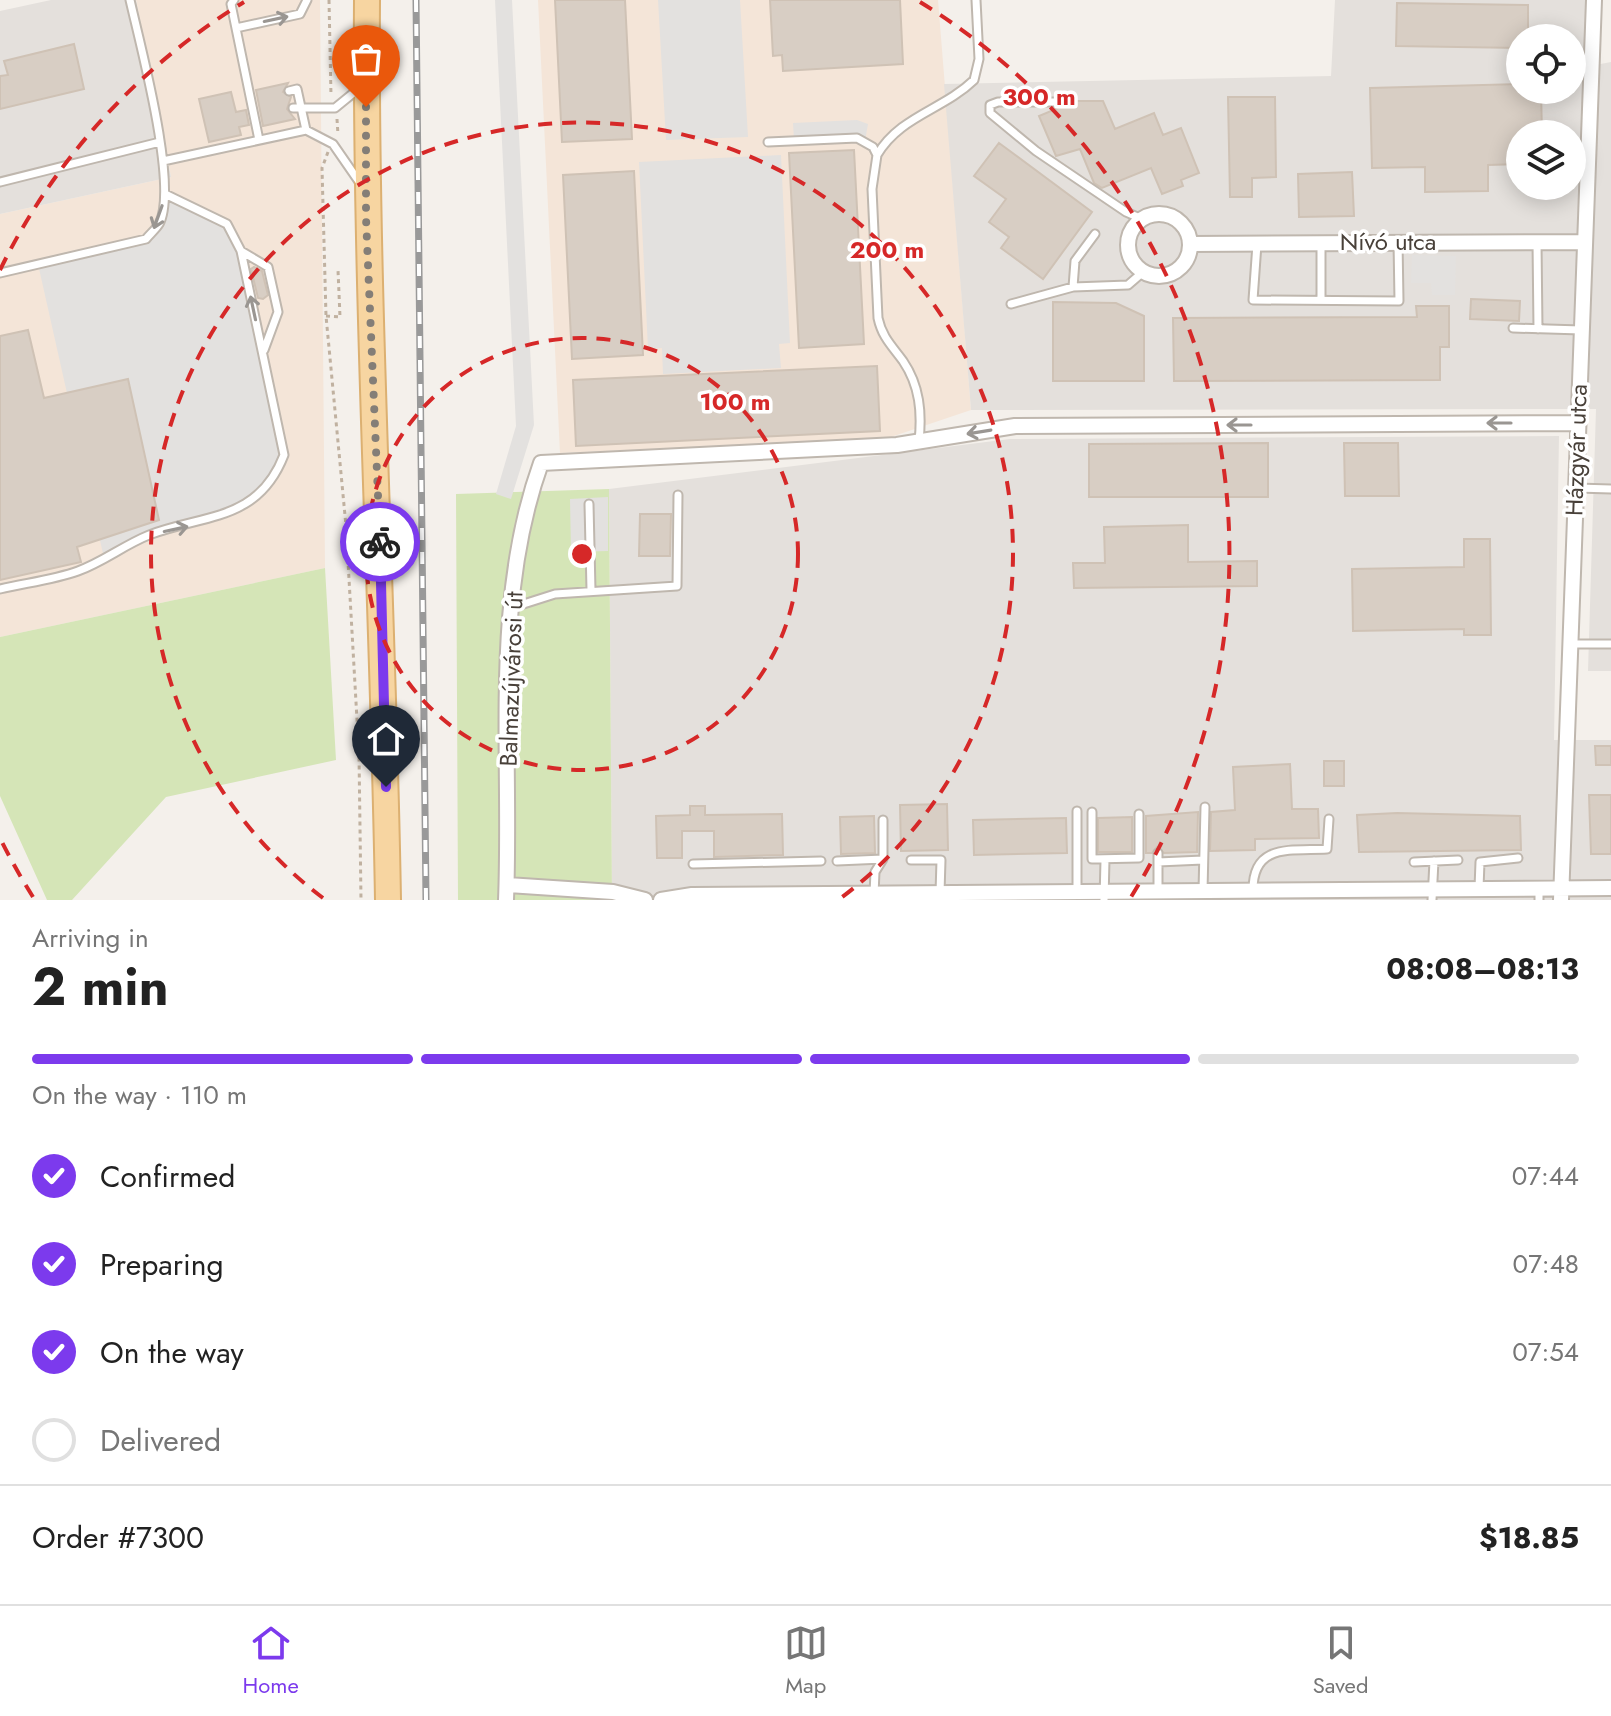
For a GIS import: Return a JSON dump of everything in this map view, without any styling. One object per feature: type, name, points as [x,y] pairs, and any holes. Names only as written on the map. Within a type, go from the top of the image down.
[{"type":"main road","points":[[365,5],[366,191],[378,484],[388,900]]},
{"type":"street","name":"Házgyár utca","points":[[1561,894],[1594,0]]},
{"type":"street","points":[[1160,213],[1185,226],[1191,244],[1185,263],[1179,270],[1161,276],[1143,272],[1130,256],[1128,246],[1134,226],[1142,219],[1160,213]]},
{"type":"street","name":"Nívó utca","points":[[1191,244],[1585,242]]},
{"type":"street","points":[[919,441],[1015,426],[1577,423]]},
{"type":"street","name":"Balmazújvárosi út","points":[[506,892],[511,608],[517,543],[541,463],[919,441]]},
{"type":"street","points":[[665,900],[855,897],[874,894],[921,897],[940,893],[978,896],[1077,892],[1104,896],[1158,891],[1203,891],[1231,895],[1253,890],[1300,895],[1371,895],[1433,894],[1479,888],[1496,894],[1561,894],[1611,888]]},
{"type":"street","points":[[506,892],[645,900]]},
{"type":"lane","points":[[0,273],[146,239],[160,223],[165,194],[163,161],[130,0]]},
{"type":"lane","points":[[234,0],[231,4],[258,116],[259,140]]},
{"type":"lane","points":[[236,28],[300,14],[307,0]]},
{"type":"lane","points":[[919,441],[919,397],[903,361],[881,333],[878,318],[872,200],[877,155],[886,139],[911,117],[943,104],[974,80],[979,59],[976,0]]},
{"type":"lane","points":[[297,108],[335,108],[367,82]]},
{"type":"lane","points":[[289,91],[297,89],[297,108],[306,130]]},
{"type":"lane","points":[[1055,102],[998,102],[990,105],[990,113],[1036,151],[1126,212],[1142,219]]},
{"type":"lane","points":[[163,161],[306,130],[333,144],[366,191]]},
{"type":"lane","points":[[768,142],[857,138],[873,147],[877,155]]},
{"type":"lane","points":[[0,182],[160,142]]},
{"type":"lane","points":[[0,589],[77,571],[154,533],[209,521],[235,509],[276,476],[284,455],[241,251],[227,224],[165,194]]},
{"type":"lane","points":[[1073,287],[1075,261],[1095,234]]},
{"type":"lane","points":[[1321,241],[1321,300]]},
{"type":"lane","points":[[1257,244],[1253,300],[1399,301],[1398,241]]},
{"type":"lane","points":[[1537,242],[1538,329]]},
{"type":"lane","points":[[241,251],[268,267],[278,312],[265,342],[264,357]]},
{"type":"lane","points":[[1011,304],[1073,287],[1128,285],[1143,272]]},
{"type":"lane","points":[[1513,328],[1581,330]]},
{"type":"lane","points":[[1574,488],[1611,489]]},
{"type":"lane","points":[[511,608],[555,594],[677,586],[678,495]]},
{"type":"lane","points":[[589,504],[591,590]]},
{"type":"lane","points":[[1569,643],[1611,644]]},
{"type":"lane","points":[[1203,891],[1205,807]]},
{"type":"lane","points":[[1077,811],[1077,892]]},
{"type":"lane","points":[[1092,812],[1092,859],[1105,860],[1139,858],[1139,814]]},
{"type":"lane","points":[[1253,890],[1253,871],[1259,861],[1286,851],[1327,849],[1329,819]]},
{"type":"lane","points":[[874,894],[875,872],[883,859],[883,820]]},
{"type":"lane","points":[[1158,891],[1158,858],[1203,860]]},
{"type":"lane","points":[[1479,888],[1480,862],[1518,858]]},
{"type":"lane","points":[[837,861],[883,859]]},
{"type":"lane","points":[[911,860],[941,860],[940,893]]},
{"type":"lane","points":[[1104,896],[1105,860]]},
{"type":"lane","points":[[1414,862],[1458,860]]},
{"type":"lane","points":[[693,864],[821,861]]},
{"type":"lane","points":[[1433,894],[1434,861]]},
{"type":"path","points":[[338,270],[340,317],[326,316],[346,526],[359,755],[361,900]]},
{"type":"shaded area","points":[[51,0],[136,0],[171,177],[0,214],[0,11]]},
{"type":"shaded area","points":[[136,0],[320,0],[325,568],[0,637],[0,214],[171,177]]},
{"type":"shaded area","points":[[495,0],[512,0],[534,425],[511,499],[496,494],[516,426]]},
{"type":"shaded area","points":[[538,0],[938,0],[971,410],[885,439],[560,453]]},
{"type":"shaded area","points":[[658,0],[740,0],[748,137],[666,140]]},
{"type":"shaded area","points":[[1335,0],[1586,0],[1586,24],[1506,24],[1506,104],[1586,104],[1586,67],[1611,62],[1611,671],[1588,671],[1596,409],[971,410],[944,84],[1331,76]]},
{"type":"shaded area","points":[[857,120],[868,124],[865,141],[794,140],[793,123]]},
{"type":"shaded area","points":[[781,155],[790,343],[779,344],[781,368],[663,374],[662,348],[648,349],[639,162]]},
{"type":"shaded area","points":[[165,194],[227,224],[241,251],[284,454],[276,476],[235,509],[154,533],[104,558],[38,264],[146,239],[160,223]]},
{"type":"shaded area","points":[[1412,255],[1456,256],[1455,295],[1432,295],[1431,283],[1411,283]]},
{"type":"shaded area","points":[[1559,436],[1554,740],[1611,740],[1611,900],[612,900],[609,489],[1010,439]]},
{"type":"shaded area","points":[[608,497],[608,551],[571,552],[570,499]]},
{"type":"green space","points":[[609,489],[612,900],[458,900],[456,494]]},
{"type":"green space","points":[[325,568],[336,760],[166,797],[72,900],[47,900],[0,796],[0,637]]},
{"type":"building","points":[[555,0],[625,0],[632,139],[562,142]]},
{"type":"building","points":[[770,0],[900,0],[903,64],[783,71],[782,55],[773,56]]},
{"type":"building","points":[[1397,3],[1528,5],[1528,24],[1506,24],[1506,48],[1396,46]]},
{"type":"building","points":[[74,44],[84,89],[0,109],[0,76],[8,75],[4,61]]},
{"type":"building","points":[[288,83],[283,92],[291,97],[287,109],[295,119],[263,126],[256,90]]},
{"type":"building","points":[[1506,84],[1506,104],[1541,104],[1542,120],[1506,120],[1506,164],[1488,165],[1488,191],[1425,192],[1425,167],[1372,168],[1370,88]]},
{"type":"building","points":[[231,92],[236,112],[246,110],[249,125],[239,127],[241,135],[209,142],[199,99]]},
{"type":"building","points":[[1228,97],[1275,97],[1276,177],[1252,178],[1252,197],[1230,197]]},
{"type":"building","points":[[1075,101],[1103,101],[1115,129],[1154,113],[1163,135],[1181,128],[1199,173],[1181,180],[1183,186],[1162,194],[1151,168],[1102,188],[1094,183],[1080,149],[1056,156],[1039,116]]},
{"type":"building","points":[[999,143],[1092,212],[1043,279],[1001,248],[1009,237],[989,222],[1006,199],[974,176]]},
{"type":"building","points":[[854,150],[864,344],[799,348],[789,153]]},
{"type":"building","points":[[634,171],[643,355],[572,359],[563,175]]},
{"type":"building","points":[[1352,172],[1354,216],[1299,217],[1298,174]]},
{"type":"building","points":[[254,267],[262,271],[268,295],[263,299],[258,298],[251,269]]},
{"type":"building","points":[[1471,299],[1520,301],[1519,321],[1470,319]]},
{"type":"building","points":[[1053,302],[1116,303],[1144,316],[1144,381],[1053,381]]},
{"type":"building","points":[[1416,306],[1449,306],[1449,347],[1440,347],[1440,380],[1174,381],[1173,318],[1417,317]]},
{"type":"building","points":[[28,330],[44,398],[128,379],[159,520],[77,547],[81,562],[0,580],[0,336]]},
{"type":"building","points":[[877,366],[880,431],[576,446],[573,380]]},
{"type":"building","points":[[1268,443],[1268,497],[1089,497],[1089,444]]},
{"type":"building","points":[[1344,443],[1398,443],[1399,496],[1345,496]]},
{"type":"building","points":[[640,514],[671,514],[670,556],[639,556]]},
{"type":"building","points":[[1188,525],[1188,562],[1257,561],[1257,586],[1074,588],[1073,563],[1105,563],[1104,527]]},
{"type":"building","points":[[1464,539],[1490,539],[1491,635],[1464,635],[1464,629],[1353,631],[1352,569],[1464,567]]},
{"type":"building","points":[[1595,746],[1611,746],[1611,765],[1596,765]]},
{"type":"building","points":[[1324,761],[1344,761],[1344,786],[1324,786]]},
{"type":"building","points":[[1290,764],[1292,809],[1318,809],[1319,838],[1255,839],[1255,850],[1210,851],[1211,812],[1235,810],[1233,767]]},
{"type":"building","points":[[1589,795],[1611,795],[1611,854],[1591,854]]},
{"type":"building","points":[[947,804],[948,850],[901,851],[900,805]]},
{"type":"building","points":[[690,806],[705,806],[705,815],[782,814],[783,855],[714,857],[714,831],[682,831],[682,858],[657,858],[656,816],[690,815]]},
{"type":"building","points":[[1198,812],[1197,852],[1164,853],[1157,847],[1152,853],[1146,853],[1146,816]]},
{"type":"building","points":[[1357,815],[1520,816],[1521,850],[1359,852]]},
{"type":"building","points":[[874,816],[875,853],[841,854],[840,817]]},
{"type":"building","points":[[1132,817],[1132,852],[1098,852],[1098,818]]},
{"type":"building","points":[[1066,818],[1067,853],[974,855],[973,820]]},
{"type":"railway","points":[[416,0],[426,900]]},
{"type":"way so far","points":[[366,107],[366,218],[380,542]]},
{"type":"route","points":[[380,542],[386,787]]}]
